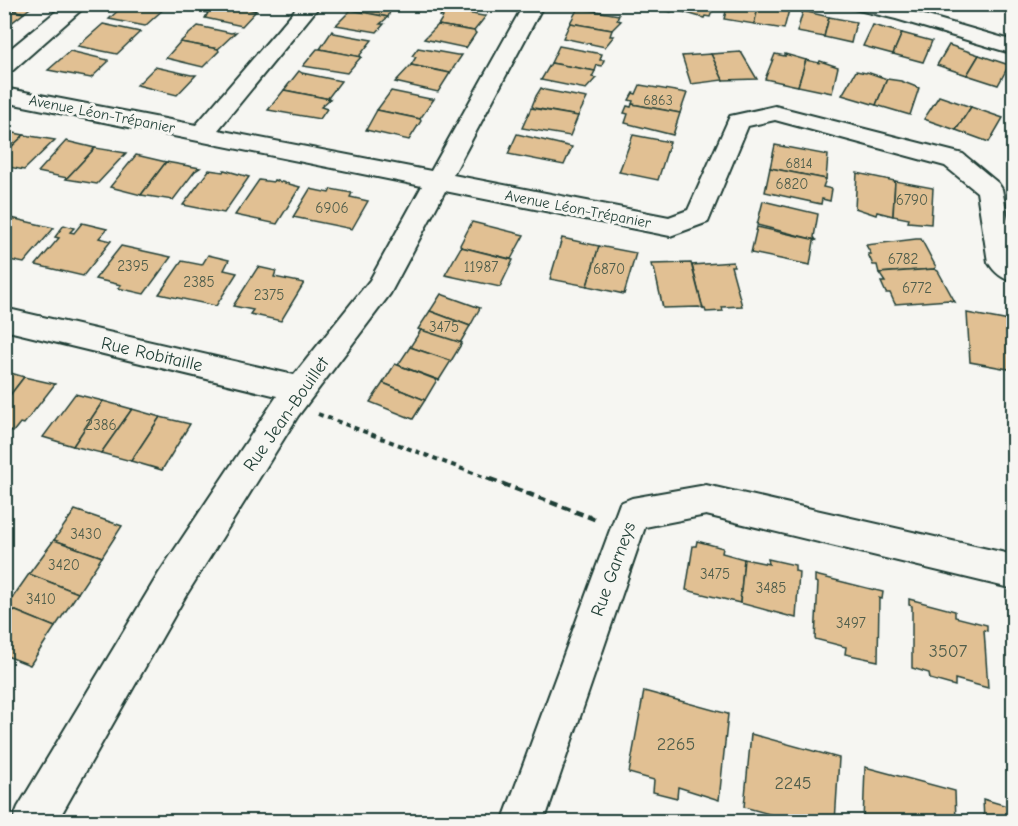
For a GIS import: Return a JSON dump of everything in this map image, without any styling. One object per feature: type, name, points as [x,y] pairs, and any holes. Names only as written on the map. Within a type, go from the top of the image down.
[{"type":"street","points":[[4,66],[78,4]]},
{"type":"street","points":[[202,133],[311,4]]},
{"type":"street","name":"Rue Jean-Bouillet","points":[[33,822],[172,585],[294,396],[380,287],[436,180],[534,4]]},
{"type":"street","points":[[857,4],[902,9],[1014,48]]},
{"type":"street","name":"Avenue Léon-Trépanier","points":[[4,95],[670,228],[699,216],[738,121],[775,113],[954,160],[989,189],[1002,262],[1014,272]]},
{"type":"street","name":"Rue Robitaille","points":[[4,319],[294,396]]},
{"type":"street","name":"Rue Garneys","points":[[522,822],[632,514],[706,500],[1014,572]]},
{"type":"path","points":[[294,396],[626,531]]},
{"type":"building","points":[[4,4],[35,4],[24,13],[4,8]]},
{"type":"building","points":[[125,4],[167,6],[145,26],[109,19]]},
{"type":"building","points":[[207,4],[227,4],[256,11],[242,26],[205,18],[208,13],[201,11]]},
{"type":"building","points":[[227,4],[262,4],[255,10]]},
{"type":"building","points":[[353,4],[398,4],[394,10],[391,9],[388,17],[351,10]]},
{"type":"building","points":[[657,4],[686,4],[683,12],[671,12],[655,8]]},
{"type":"building","points":[[686,4],[715,4],[710,17],[705,16],[704,18],[683,12]]},
{"type":"building","points":[[728,4],[759,5],[754,24],[724,19]]},
{"type":"building","points":[[985,4],[1014,4],[1014,9],[1012,13]]},
{"type":"building","points":[[759,5],[789,10],[784,29],[754,24]]},
{"type":"building","points":[[4,8],[24,13],[6,27]]},
{"type":"building","points":[[578,8],[619,15],[617,20],[621,21],[612,30],[570,23]]},
{"type":"building","points":[[445,9],[486,16],[474,31],[438,25]]},
{"type":"building","points":[[351,10],[388,17],[380,24],[384,24],[377,32],[336,25]]},
{"type":"building","points":[[803,11],[829,17],[824,37],[797,32]]},
{"type":"building","points":[[829,17],[856,22],[851,43],[824,37]]},
{"type":"building","points":[[570,23],[612,30],[610,36],[614,36],[605,47],[563,38]]},
{"type":"building","points":[[103,24],[140,32],[117,54],[78,46]]},
{"type":"building","points":[[438,25],[476,33],[466,48],[424,39]]},
{"type":"building","points":[[873,25],[902,33],[893,54],[863,46]]},
{"type":"building","points":[[198,26],[236,32],[218,49],[180,42]]},
{"type":"building","points":[[332,31],[372,40],[360,55],[361,57],[320,49]]},
{"type":"building","points":[[902,33],[932,41],[923,62],[893,54]]},
{"type":"building","points":[[180,42],[219,51],[203,67],[166,58]]},
{"type":"building","points":[[949,45],[979,55],[967,75],[937,65]]},
{"type":"building","points":[[559,46],[602,54],[600,60],[604,60],[602,66],[597,65],[595,71],[551,63]]},
{"type":"building","points":[[418,48],[462,55],[450,73],[411,65],[416,57],[412,56]]},
{"type":"building","points":[[317,49],[361,57],[347,73],[303,66]]},
{"type":"building","points":[[70,51],[108,60],[108,62],[91,78],[48,70]]},
{"type":"building","points":[[741,52],[757,79],[723,80],[711,54]]},
{"type":"building","points":[[711,54],[723,80],[691,84],[682,56]]},
{"type":"building","points":[[775,54],[785,56],[785,54],[806,60],[798,86],[765,79]]},
{"type":"building","points":[[979,55],[1009,65],[998,85],[967,75]]},
{"type":"building","points":[[806,60],[819,63],[820,61],[838,67],[832,93],[798,86]]},
{"type":"building","points":[[551,63],[595,71],[592,77],[596,78],[586,89],[541,80]]},
{"type":"building","points":[[411,65],[450,73],[438,92],[395,82]]},
{"type":"building","points":[[155,67],[196,75],[177,95],[137,85]]},
{"type":"building","points":[[299,71],[341,81],[328,98],[330,99],[284,90]]},
{"type":"building","points":[[856,71],[887,79],[876,105],[842,95]]},
{"type":"building","points":[[887,79],[901,81],[919,88],[910,115],[876,105]]},
{"type":"building","points":[[640,85],[687,93],[680,113],[632,104],[633,101],[629,100],[633,93],[636,94]]},
{"type":"building","points":[[541,88],[587,98],[578,116],[534,108],[532,106]]},
{"type":"building","points":[[284,90],[330,99],[321,107],[327,109],[320,119],[268,110]]},
{"type":"building","points":[[391,91],[434,99],[420,119],[377,110]]},
{"type":"building","points":[[939,96],[971,107],[956,130],[924,119]]},
{"type":"building","points":[[632,104],[680,113],[673,135],[625,123],[628,114],[624,113],[627,106],[631,107]]},
{"type":"building","points":[[971,107],[1003,118],[989,142],[956,130]]},
{"type":"building","points":[[531,108],[578,116],[570,136],[522,128]]},
{"type":"building","points":[[377,110],[421,121],[409,140],[366,130]]},
{"type":"building","points":[[4,131],[24,135],[4,154]]},
{"type":"building","points":[[517,134],[572,147],[564,165],[508,154]]},
{"type":"building","points":[[24,135],[55,140],[24,170],[4,166],[4,154]]},
{"type":"building","points":[[633,135],[670,142],[658,180],[619,172]]},
{"type":"building","points":[[66,141],[95,148],[67,178],[38,172]]},
{"type":"building","points":[[775,145],[828,155],[826,179],[770,168]]},
{"type":"building","points":[[95,148],[126,153],[97,184],[66,179]]},
{"type":"building","points":[[136,155],[166,162],[141,195],[110,187]]},
{"type":"building","points":[[166,162],[200,168],[195,171],[173,200],[141,195]]},
{"type":"building","points":[[770,168],[826,179],[823,187],[832,189],[830,201],[822,199],[821,204],[765,192]]},
{"type":"building","points":[[209,170],[223,172],[224,170],[249,177],[224,213],[183,205]]},
{"type":"building","points":[[857,173],[895,181],[893,216],[877,212],[876,215],[855,208]]},
{"type":"building","points":[[259,180],[273,182],[274,180],[300,187],[277,224],[235,215]]},
{"type":"building","points":[[895,181],[933,188],[931,224],[908,222],[909,219],[893,216]]},
{"type":"building","points":[[310,189],[329,193],[331,189],[352,193],[350,197],[368,201],[352,229],[293,217]]},
{"type":"building","points":[[763,201],[818,214],[814,237],[816,240],[757,225]]},
{"type":"building","points":[[7,217],[54,228],[24,263],[4,259],[4,220]]},
{"type":"building","points":[[472,222],[524,235],[511,259],[461,247]]},
{"type":"building","points":[[82,223],[107,229],[99,238],[111,241],[83,276],[36,265],[59,238],[55,237],[64,225],[74,228],[70,232],[74,233]]},
{"type":"building","points":[[757,227],[816,240],[810,265],[751,253]]},
{"type":"building","points":[[562,238],[599,246],[587,286],[550,279]]},
{"type":"building","points":[[921,239],[936,267],[934,269],[879,273],[877,265],[873,265],[866,245]]},
{"type":"building","points":[[121,246],[171,257],[144,294],[118,288],[121,285],[95,279]]},
{"type":"building","points":[[599,246],[636,253],[624,294],[587,286]]},
{"type":"building","points":[[461,247],[513,260],[500,287],[445,275]]},
{"type":"building","points":[[208,255],[229,260],[224,270],[237,273],[216,306],[159,294],[182,261],[202,265]]},
{"type":"building","points":[[733,262],[734,266],[731,266],[742,306],[722,307],[723,311],[706,312],[703,309],[692,265]]},
{"type":"building","points":[[691,263],[703,309],[699,307],[663,308],[654,268],[651,264]]},
{"type":"building","points":[[258,267],[276,271],[274,277],[304,283],[281,321],[250,314],[253,310],[233,306]]},
{"type":"building","points":[[934,269],[938,271],[955,302],[949,300],[895,304],[890,293],[886,293],[881,282],[885,282],[879,273]]},
{"type":"building","points":[[441,294],[480,308],[470,326],[430,311]]},
{"type":"building","points":[[430,311],[470,326],[460,343],[418,329]]},
{"type":"building","points":[[967,313],[1009,321],[1012,324],[1014,370],[970,362]]},
{"type":"building","points":[[421,330],[462,343],[451,361],[410,347]]},
{"type":"building","points":[[410,347],[451,361],[439,380],[398,365]]},
{"type":"building","points":[[395,364],[437,380],[425,400],[383,383]]},
{"type":"building","points":[[4,371],[24,377],[4,403]]},
{"type":"building","points":[[24,377],[55,384],[24,424],[20,423],[13,432],[4,429],[4,403]]},
{"type":"building","points":[[383,383],[425,400],[413,419],[370,402]]},
{"type":"building","points":[[75,394],[103,401],[73,446],[43,437]]},
{"type":"building","points":[[103,401],[132,409],[101,453],[73,446]]},
{"type":"building","points":[[132,409],[160,417],[131,461],[101,453]]},
{"type":"building","points":[[160,417],[190,424],[162,470],[131,461]]},
{"type":"building","points":[[75,510],[122,526],[102,557],[54,540]]},
{"type":"building","points":[[54,540],[102,557],[78,593],[29,574]]},
{"type":"building","points":[[697,541],[723,548],[722,553],[744,559],[740,603],[686,590],[693,546],[696,546]]},
{"type":"building","points":[[744,559],[769,564],[768,559],[795,565],[795,571],[799,572],[796,618],[740,603]]},
{"type":"building","points":[[29,574],[78,593],[55,627],[6,607]]},
{"type":"building","points":[[815,575],[883,592],[882,599],[879,598],[878,661],[845,654],[846,647],[815,639],[818,583],[815,582]]},
{"type":"building","points":[[909,599],[955,611],[955,617],[987,625],[987,631],[984,630],[988,688],[955,679],[955,686],[930,679],[929,673],[912,668],[912,606],[909,605]]},
{"type":"building","points":[[6,607],[55,627],[30,665],[4,655]]},
{"type":"building","points":[[1007,627],[1014,629],[1014,677],[1010,676]]},
{"type":"building","points":[[644,691],[728,714],[719,800],[678,787],[677,798],[653,792],[654,780],[629,773]]},
{"type":"building","points":[[751,734],[839,758],[835,822],[821,822],[811,818],[810,822],[787,822],[787,819],[744,807]]},
{"type":"building","points":[[865,767],[955,791],[956,822],[863,822]]},
{"type":"building","points":[[983,799],[1014,808],[1014,822],[984,822]]}]
